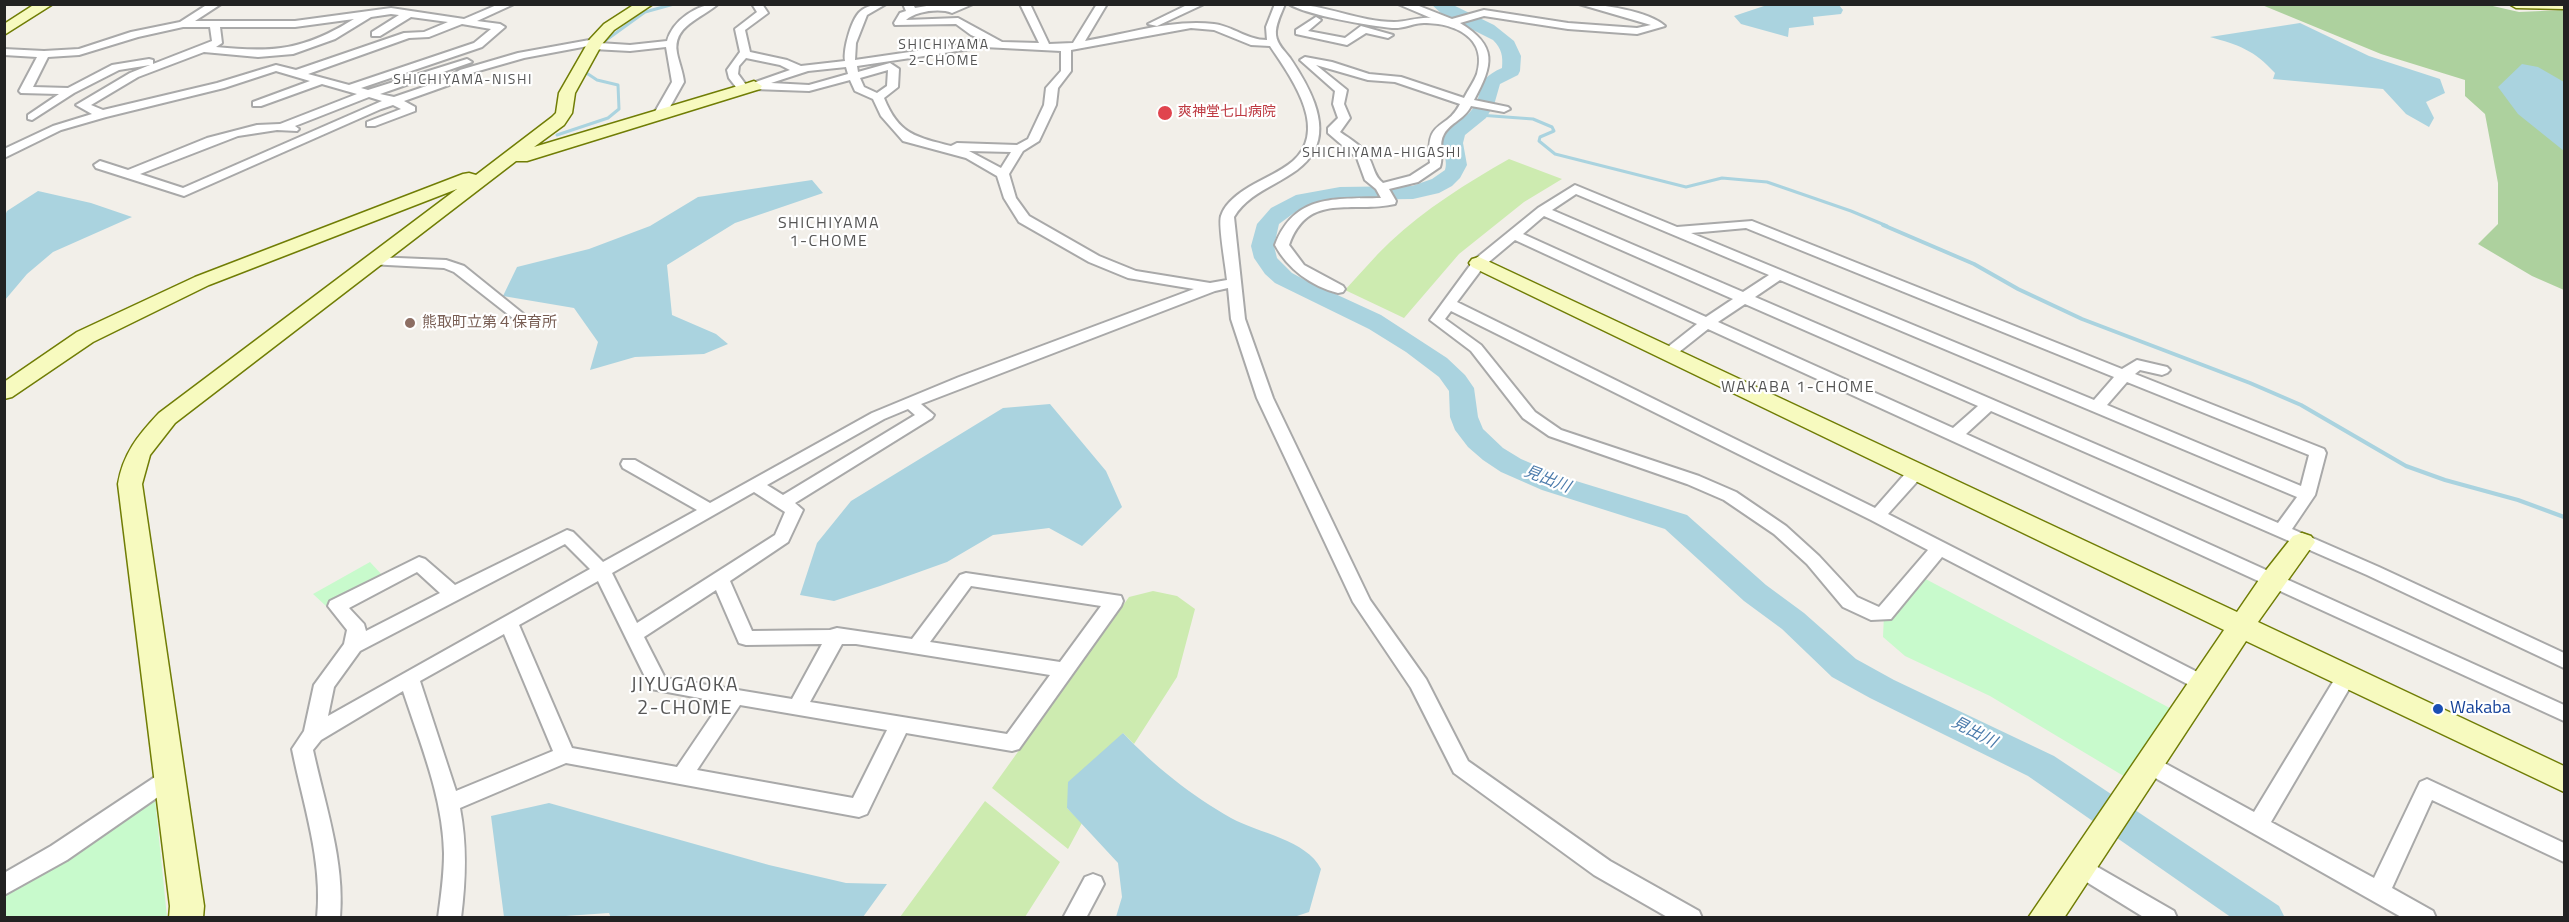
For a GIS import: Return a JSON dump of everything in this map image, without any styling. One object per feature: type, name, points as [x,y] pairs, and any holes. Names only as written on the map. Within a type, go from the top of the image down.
[{"type":"street","points":[[4,30],[46,4]]},
{"type":"street","points":[[183,24],[216,4]]},
{"type":"street","points":[[376,34],[424,4]]},
{"type":"street","points":[[447,20],[479,4]]},
{"type":"street","points":[[295,74],[408,35],[424,35],[509,4]]},
{"type":"street","points":[[186,918],[187,906],[171,777],[130,484],[133,462],[141,447],[167,418],[558,121],[564,113],[567,93],[594,44],[609,27],[646,4]]},
{"type":"street","points":[[660,114],[675,91],[678,81],[669,44],[672,35],[679,27],[713,4]]},
{"type":"street","points":[[758,4],[763,13],[740,29],[745,46],[743,54],[733,64],[730,72],[748,88],[808,88],[881,71],[900,58]]},
{"type":"street","points":[[881,4],[863,12],[851,37],[847,56],[859,89],[878,97],[885,114],[907,138],[970,155],[1003,174],[1010,198],[1024,219],[1094,260],[1133,275],[1212,287]]},
{"type":"street","points":[[968,4],[952,10],[947,6],[910,8],[899,23],[958,21],[975,33],[1002,44]]},
{"type":"street","points":[[1025,4],[1046,48]]},
{"type":"street","points":[[1003,174],[1019,149],[1033,141],[1050,105],[1052,88],[1066,71],[1071,47],[1102,4]]},
{"type":"street","points":[[1131,36],[1141,29],[1199,4]]},
{"type":"street","points":[[1294,4],[1345,17],[1395,25],[1422,20],[1451,22],[1472,15],[1495,13],[1568,26],[1637,31],[1660,26],[1651,21],[1584,4]]},
{"type":"street","points":[[1381,187],[1414,179],[1436,164],[1433,147],[1437,132],[1460,115],[1486,68],[1486,57],[1478,39],[1451,22],[1403,4]]},
{"type":"street","points":[[2516,4],[2565,5]]},
{"type":"street","points":[[1388,35],[1316,20],[1279,8],[1270,33],[1272,43],[1281,54],[1314,119],[1316,130],[1314,141],[1305,155],[1289,170],[1240,197],[1232,204],[1227,217],[1238,319],[1265,398],[1362,602],[1419,684],[1461,767],[1602,868],[1691,918]]},
{"type":"street","points":[[205,49],[266,54],[291,50],[334,36],[372,12]]},
{"type":"street","points":[[4,52],[44,54],[79,52],[135,34],[183,24],[295,24],[372,12],[409,13],[500,27],[478,45],[351,88]]},
{"type":"street","points":[[1316,20],[1300,32],[1347,42],[1364,30]]},
{"type":"street","points":[[4,392],[85,338],[202,281],[308,242],[534,152],[748,88],[800,70],[900,58],[969,46],[1002,44],[1046,48],[1071,47],[1202,24],[1216,27],[1255,43],[1272,43]]},
{"type":"street","points":[[82,105],[134,75],[217,43],[215,25]]},
{"type":"street","points":[[100,165],[184,192],[350,116],[446,83],[464,72],[522,55],[594,44],[630,48],[669,44]]},
{"type":"street","points":[[333,84],[431,50],[448,55]]},
{"type":"street","points":[[284,126],[370,93],[501,52]]},
{"type":"street","points":[[44,54],[25,91],[43,89],[70,91]]},
{"type":"street","points":[[743,54],[783,62],[800,70]]},
{"type":"street","points":[[1281,54],[1328,64],[1368,77],[1397,79],[1466,102],[1504,109]]},
{"type":"street","points":[[32,117],[70,91],[116,67],[186,56]]},
{"type":"street","points":[[1308,61],[1308,64],[1341,90],[1337,101],[1344,118],[1334,130]]},
{"type":"street","points":[[878,97],[892,87],[895,71],[890,66]]},
{"type":"street","points":[[4,154],[57,128],[102,114],[220,86],[276,68],[394,100],[411,109],[371,124]]},
{"type":"street","points":[[256,104],[321,81]]},
{"type":"street","points":[[50,105],[82,105],[102,114]]},
{"type":"street","points":[[129,174],[217,139],[271,125],[284,126],[311,135]]},
{"type":"street","points":[[1316,130],[1334,130]]},
{"type":"street","points":[[1334,130],[1363,157],[1371,180],[1381,187],[1390,201],[1327,204],[1303,214],[1287,229],[1282,245],[1294,266],[1307,275],[1338,289]]},
{"type":"street","points":[[946,148],[1019,149]]},
{"type":"street","points":[[1940,548],[1884,614],[1871,613],[1850,602],[1813,560],[1780,530],[1730,496],[1693,480],[1555,433],[1529,415],[1476,348],[1437,321],[1479,263],[1543,211],[1575,189],[2307,495]]},
{"type":"street","points":[[1543,211],[2373,571],[2565,661]]},
{"type":"street","points":[[1676,230],[1747,224],[2318,453],[2307,495],[2272,580],[2202,683],[2144,775],[2045,918]]},
{"type":"street","points":[[1514,235],[2565,713]]},
{"type":"street","points":[[374,261],[446,264],[459,269],[519,316]]},
{"type":"street","points":[[1479,263],[2565,780]]},
{"type":"street","points":[[1669,353],[1707,323],[1780,273]]},
{"type":"street","points":[[328,918],[330,907],[328,876],[302,749],[314,734],[825,444],[910,403],[1212,287],[1235,283]]},
{"type":"street","points":[[1449,304],[1877,516],[2202,683]]},
{"type":"street","points":[[2097,407],[2125,374],[2138,365],[2162,370]]},
{"type":"street","points":[[783,503],[926,415],[910,403]]},
{"type":"street","points":[[1954,435],[1990,404]]},
{"type":"street","points":[[629,464],[710,510]]},
{"type":"street","points":[[1877,516],[1917,471]]},
{"type":"street","points":[[633,635],[782,538],[794,510],[755,485]]},
{"type":"street","points":[[353,646],[567,536],[603,572],[658,684],[1012,743],[1114,601],[966,579],[917,646]]},
{"type":"street","points":[[314,734],[324,685],[353,646],[357,629],[337,606],[419,563],[453,594]]},
{"type":"street","points":[[720,579],[746,638],[837,635],[1065,670]]},
{"type":"street","points":[[509,624],[565,755]]},
{"type":"street","points":[[796,708],[837,635]]},
{"type":"street","points":[[2258,825],[2346,677]]},
{"type":"street","points":[[409,679],[448,803],[455,876],[449,918]]},
{"type":"street","points":[[681,777],[734,698]]},
{"type":"street","points":[[448,803],[565,755],[859,808],[900,725]]},
{"type":"street","points":[[2144,775],[2258,825],[2425,918]]},
{"type":"street","points":[[4,885],[58,853],[171,777]]},
{"type":"street","points":[[2379,892],[2427,788],[2565,853]]},
{"type":"street","points":[[2080,866],[2166,918]]},
{"type":"street","points":[[1074,918],[1093,884]]},
{"type":"green space","points":[[2484,4],[2519,12],[2564,10],[2564,290],[2532,276],[2478,244],[2498,224],[2498,183],[2485,114],[2465,96],[2465,80],[2381,54],[2262,5]]},
{"type":"green space","points":[[1509,159],[1562,179],[1524,202],[1459,254],[1404,318],[1345,290],[1384,248],[1417,218],[1462,187]]},
{"type":"green space","points":[[370,562],[383,576],[326,606],[313,594]]},
{"type":"green space","points":[[1918,575],[2183,715],[2137,784],[1990,696],[1905,656],[1883,637],[1884,614]]},
{"type":"green space","points":[[1153,591],[1177,596],[1195,609],[1177,677],[1134,744],[1123,733],[1067,808],[1082,823],[1068,849],[992,788],[1129,597]]},
{"type":"green space","points":[[155,799],[167,917],[5,918],[5,890]]},
{"type":"green space","points":[[985,801],[1060,862],[1025,917],[900,917]]},
{"type":"water","points":[[1770,4],[1839,5],[1843,10],[1841,14],[1813,17],[1814,25],[1789,28],[1788,37],[1741,24],[1734,16]]},
{"type":"water","points":[[2300,23],[2369,56],[2440,79],[2445,93],[2426,102],[2434,118],[2429,127],[2406,114],[2383,89],[2273,79],[2275,73],[2253,54],[2238,46],[2210,37]]},
{"type":"water","points":[[2522,64],[2538,67],[2564,82],[2564,151],[2518,114],[2498,87]]},
{"type":"water","points":[[812,180],[823,193],[735,223],[667,265],[672,315],[716,334],[728,344],[704,354],[635,357],[590,370],[598,342],[574,308],[503,296],[517,267],[589,249],[650,226],[698,197]]},
{"type":"water","points":[[38,191],[91,203],[132,217],[53,252],[27,274],[5,300],[4,218],[7,211]]},
{"type":"water","points":[[1050,404],[1106,471],[1122,507],[1082,546],[1049,528],[993,535],[947,562],[834,601],[800,595],[817,543],[851,501],[1003,408]]},
{"type":"water","points":[[1123,733],[1160,768],[1202,800],[1231,818],[1293,844],[1314,859],[1321,869],[1309,912],[1291,918],[1116,917],[1122,897],[1118,863],[1067,808],[1068,782]]},
{"type":"water","points":[[549,803],[769,865],[846,883],[887,884],[863,917],[611,918],[609,913],[504,917],[491,816]]},
{"type":"waterway","points":[[602,43],[645,12],[674,4]]},
{"type":"waterway","name":"見出川","points":[[1439,4],[1449,12],[1499,36],[1508,45],[1512,56],[1511,71],[1492,81],[1479,114],[1455,134],[1452,143],[1457,165],[1453,174],[1440,184],[1413,193],[1322,195],[1286,208],[1273,218],[1265,231],[1263,246],[1266,258],[1273,269],[1296,286],[1378,323],[1438,363],[1461,388],[1464,417],[1469,430],[1493,454],[1531,475],[1552,483],[1676,522],[1755,593],[1793,621],[1844,668],[1882,689],[2041,766],[2265,918]]},
{"type":"waterway","points":[[557,135],[608,118],[619,109],[618,85],[597,80],[585,72],[587,69]]},
{"type":"waterway","points":[[1479,115],[1533,119],[1552,127],[1554,131],[1540,137],[1539,141],[1555,154],[1686,187],[1722,178],[1767,182],[1887,226]]},
{"type":"waterway","points":[[1883,225],[1974,264],[2018,289],[2082,319],[2250,383],[2301,405],[2406,466],[2445,480],[2518,500],[2564,517]]},
{"type":"place","name":"爽神堂七山病院","points":[[1165,113]]},
{"type":"place","name":"熊取町立第４保育所","points":[[410,323]]},
{"type":"place","name":"Wakaba","points":[[2438,709]]},
{"type":"district","name":"SHICHIYAMA 2-CHOME","points":[[944,54]]},
{"type":"district","name":"SHICHIYAMA-NISHI","points":[[463,81]]},
{"type":"district","name":"SHICHIYAMA-HIGASHI","points":[[1382,154]]},
{"type":"district","name":"SHICHIYAMA 1-CHOME","points":[[829,233]]},
{"type":"district","name":"WAKABA 1-CHOME","points":[[1798,388]]},
{"type":"district","name":"JIYUGAOKA 2-CHOME","points":[[685,698]]}]
